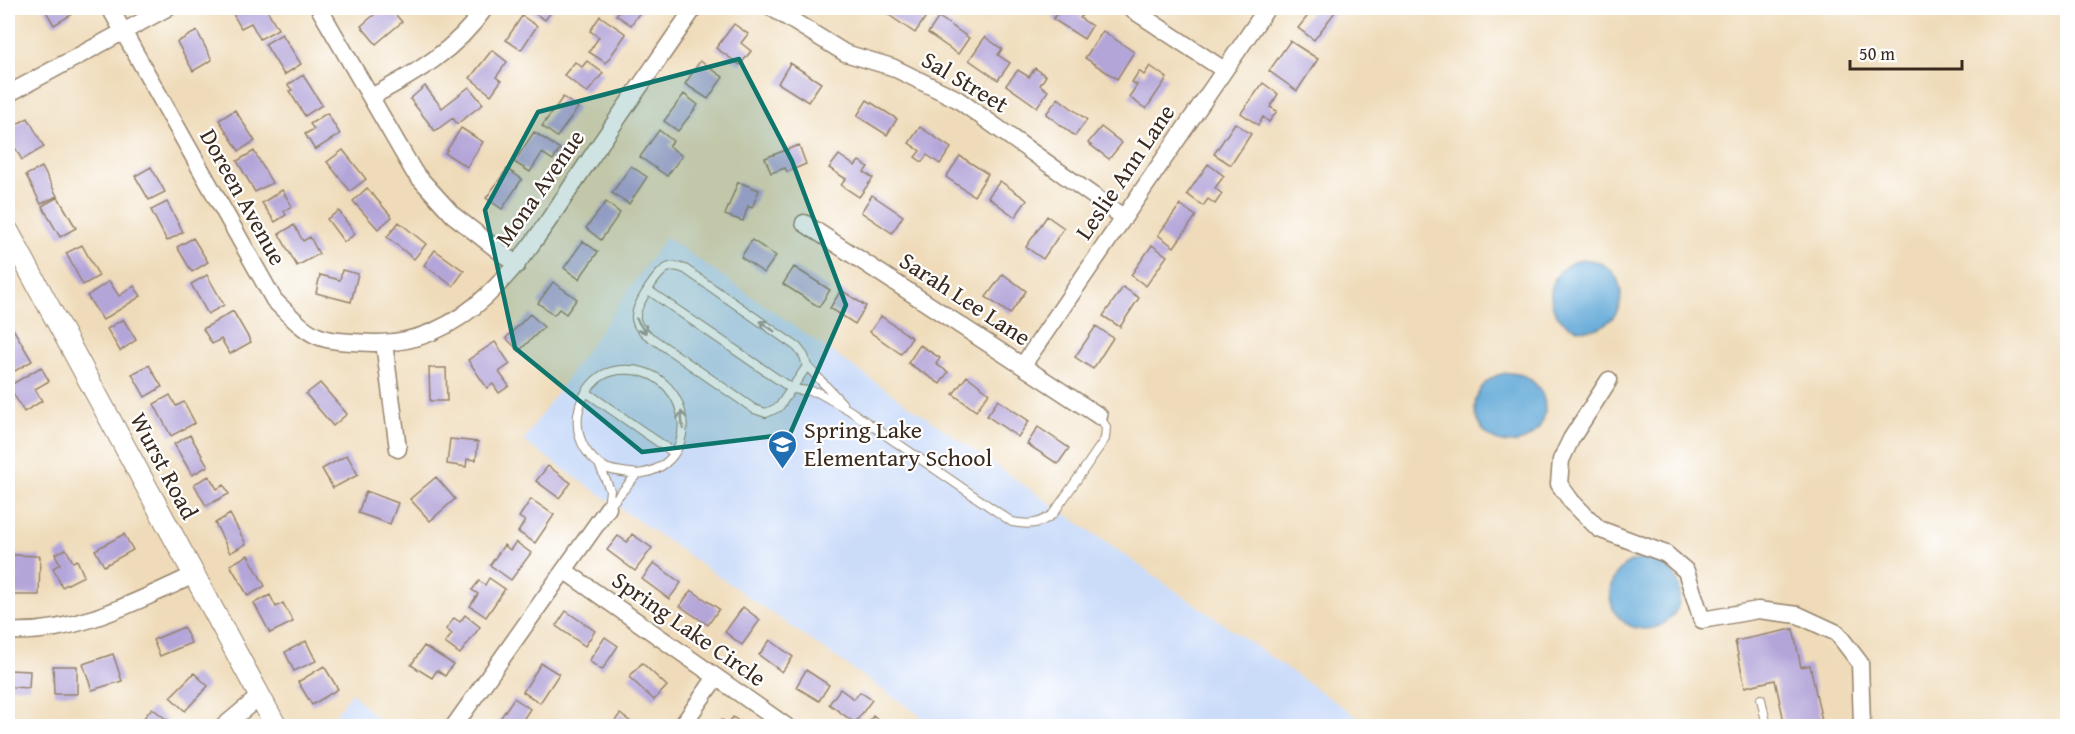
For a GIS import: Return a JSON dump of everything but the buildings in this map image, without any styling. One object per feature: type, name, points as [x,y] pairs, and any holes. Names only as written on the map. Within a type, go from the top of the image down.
[{"type":"street","name":"Doreen Avenue","points":[[110,8],[273,300],[308,333],[331,342],[384,343]]},
{"type":"street","points":[[8,94],[167,8]]},
{"type":"street","points":[[319,8],[414,172],[453,215],[517,265]]},
{"type":"street","points":[[371,97],[425,68],[471,28],[485,8]]},
{"type":"street","name":"Mona Avenue","points":[[384,343],[425,338],[470,312],[517,265],[694,8]]},
{"type":"street","name":"Sal Street","points":[[772,8],[845,52],[892,67],[957,99],[1123,218]]},
{"type":"street","points":[[1130,8],[1224,70]]},
{"type":"street","name":"Leslie Ann Lane","points":[[1023,364],[1268,8]]},
{"type":"street","name":"Sarah Lee Lane","points":[[804,223],[1023,364],[1099,416]]},
{"type":"street","name":"Wurst Road","points":[[8,231],[276,726]]},
{"type":"street","points":[[384,343],[399,449]]},
{"type":"street","points":[[1609,380],[1571,439],[1561,460],[1559,484],[1565,493],[1599,529],[1666,554],[1686,571],[1702,620],[1758,610],[1798,615],[1837,633],[1860,663],[1862,726]]},
{"type":"street","points":[[454,726],[608,508]]},
{"type":"street","name":"Spring Lake Circle","points":[[565,571],[786,726]]},
{"type":"street","points":[[8,631],[34,633],[97,619],[194,575]]},
{"type":"street","points":[[682,726],[716,677]]},
{"type":"street","points":[[224,726],[260,696]]},
{"type":"lane","points":[[807,366],[779,407],[766,413],[754,409],[638,325],[635,316],[638,306],[666,269],[675,266],[685,269],[797,347],[804,356],[807,366],[849,410]]},
{"type":"lane","points":[[648,290],[792,389],[817,392],[849,410],[1012,522],[1028,525],[1042,523],[1053,514],[1105,439],[1106,428],[1099,416]]},
{"type":"lane","points":[[612,371],[640,371],[653,376],[670,389],[684,417],[680,441],[674,453],[664,465],[649,472],[637,474],[607,469],[599,464],[587,452],[578,435],[578,407],[586,392],[593,383],[612,371]]},
{"type":"lane","points":[[586,392],[674,453]]},
{"type":"lane","points":[[599,464],[610,490],[608,508]]},
{"type":"lane","points":[[608,508],[637,474]]},
{"type":"lane","points":[[1761,699],[1767,726]]},
{"type":"highlighted area","points":[[739,59],[792,161],[846,305],[790,434],[642,452],[515,348],[485,210],[538,112]]},
{"type":"shaded area","name":"Spring Lake Elementary School","points":[[666,237],[1370,726],[935,726],[523,441]]},
{"type":"shaded area","points":[[351,692],[384,726],[328,726]]},
{"type":"water","points":[[1593,260],[1606,266],[1615,275],[1619,281],[1621,295],[1619,309],[1611,320],[1600,328],[1579,330],[1561,320],[1553,309],[1551,288],[1561,270],[1572,262]]},
{"type":"water","points":[[1517,373],[1530,379],[1539,388],[1543,394],[1545,408],[1543,422],[1535,433],[1524,441],[1503,443],[1485,433],[1477,422],[1475,401],[1485,383],[1496,375]]},
{"type":"water","points":[[1652,559],[1665,565],[1674,574],[1678,580],[1680,594],[1678,608],[1670,619],[1659,627],[1638,629],[1620,619],[1612,608],[1610,587],[1620,569],[1631,561]]},
{"type":"place","name":"Spring Lake Elementary School","points":[[783,470]]}]
